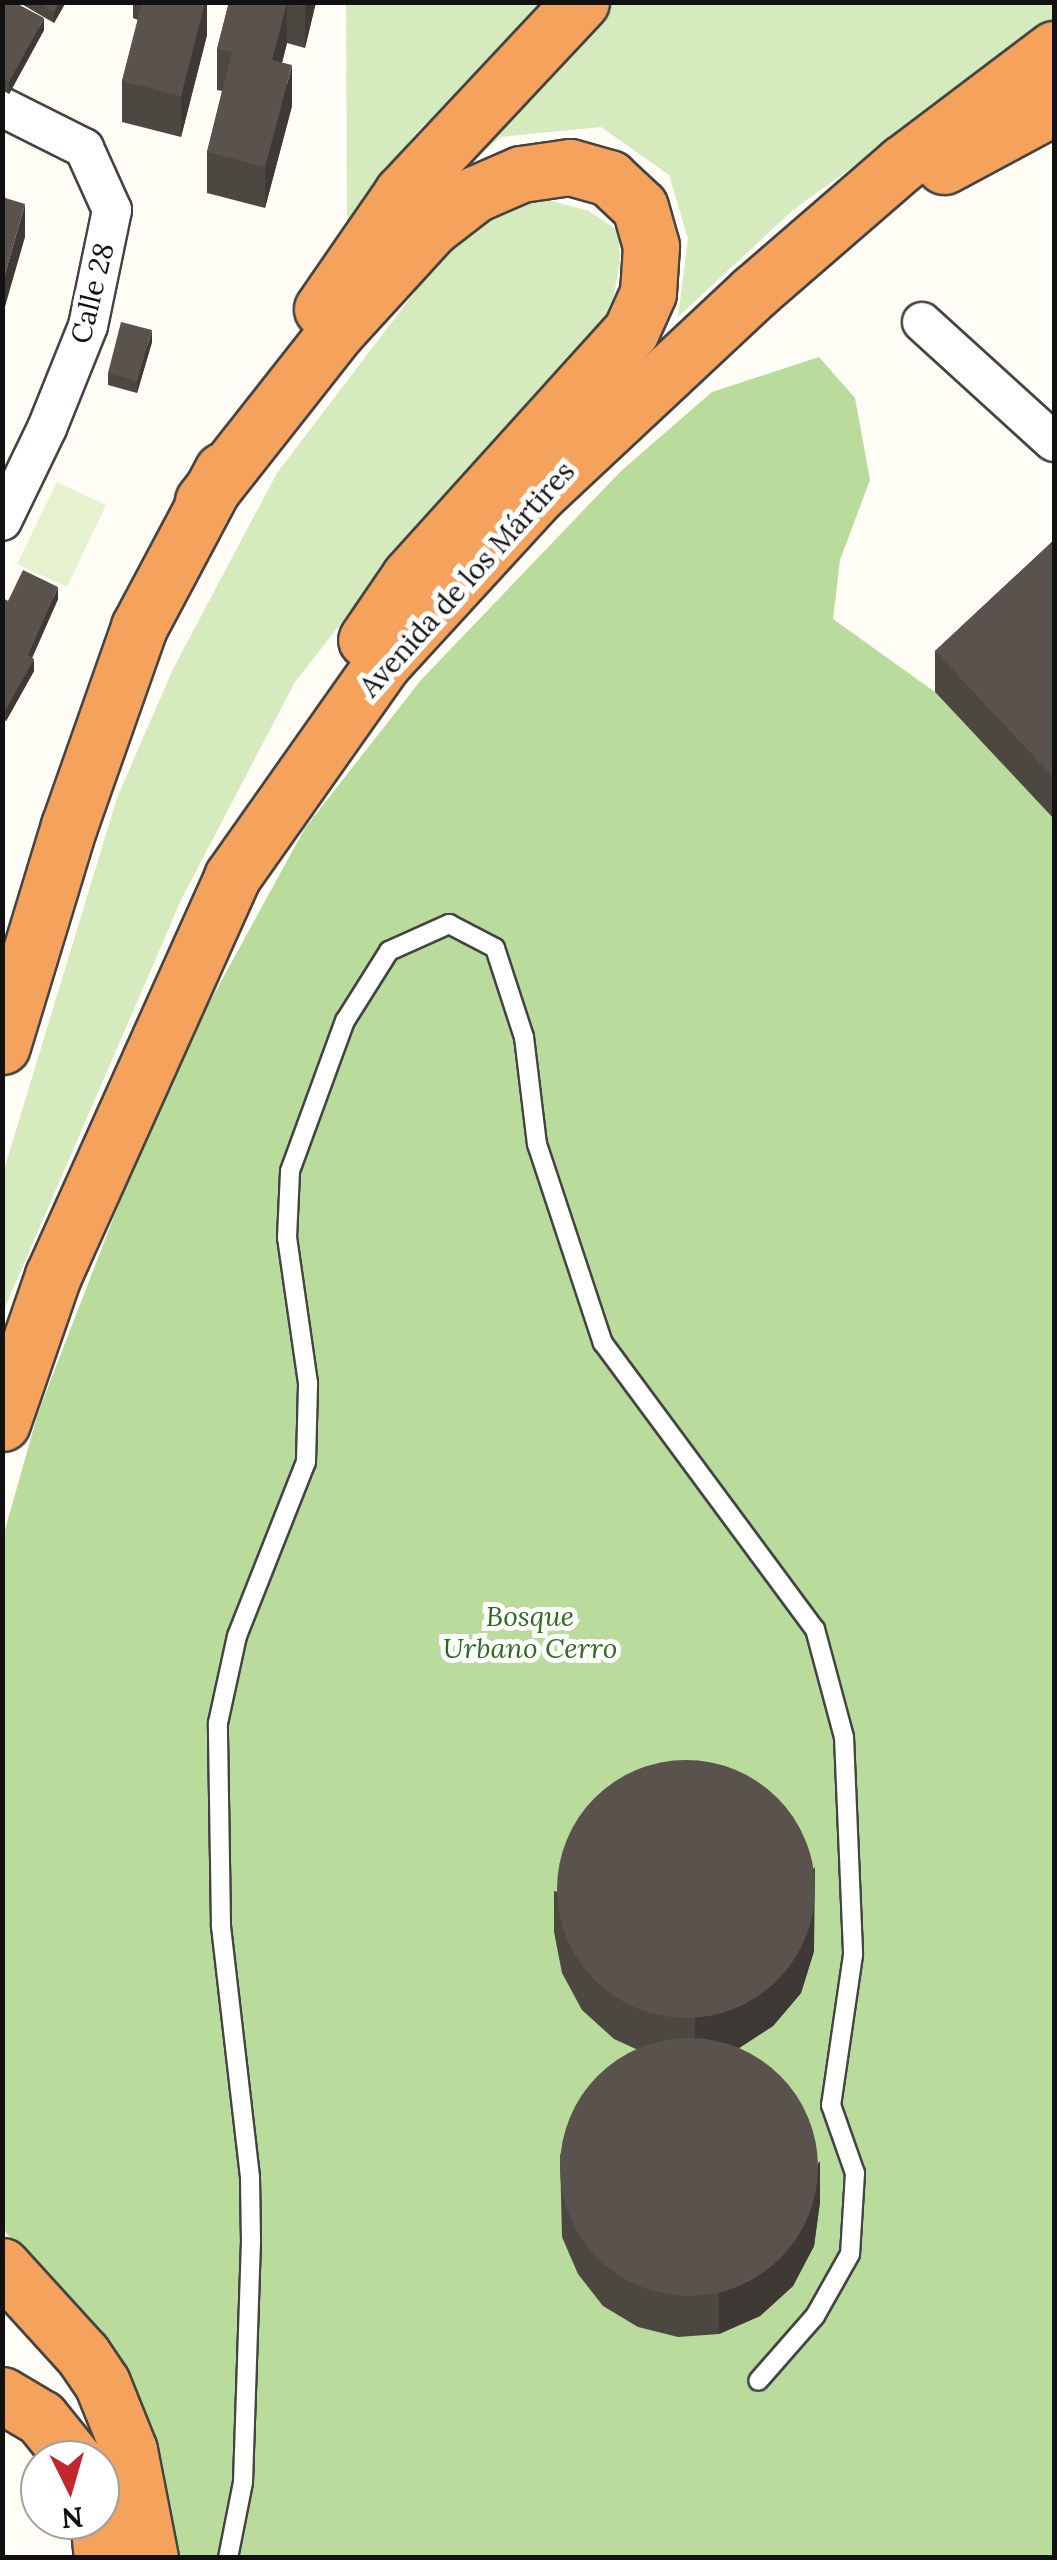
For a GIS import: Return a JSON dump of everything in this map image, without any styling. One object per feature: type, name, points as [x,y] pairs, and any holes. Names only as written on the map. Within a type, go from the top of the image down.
[{"type":"highway","points":[[2,1046],[69,826],[139,627],[204,501],[347,268],[402,193],[581,2]]},
{"type":"highway","name":"Avenida de los Mártires","points":[[2,1423],[53,1276],[232,877],[384,662],[536,496],[754,292],[904,163],[1054,48]]},
{"type":"highway","points":[[754,292],[956,159],[1054,107]]},
{"type":"highway","points":[[204,501],[336,332],[431,228],[475,194],[522,174],[570,167],[609,178],[640,207],[651,246],[648,293],[631,331],[409,577],[308,726],[262,806],[232,877]]},
{"type":"highway","points":[[2,2266],[83,2354],[102,2384],[129,2450],[150,2558]]},
{"type":"highway","points":[[2,2395],[41,2418],[59,2440]]},
{"type":"street","name":"Calle 28","points":[[2,107],[84,148],[112,210],[88,326],[47,428],[2,521]]},
{"type":"street","points":[[922,322],[1054,442]]},
{"type":"lane","points":[[228,2558],[243,2482],[251,2242],[250,2177],[222,1925],[218,1723],[237,1636],[306,1462],[308,1383],[288,1238],[290,1171],[345,1021],[389,951],[449,924],[496,948],[524,1037],[537,1144],[604,1343],[814,1629],[844,1737],[853,1955],[831,2105],[855,2173],[850,2254],[815,2316],[758,2381]]},
{"type":"green space","points":[[346,3],[545,3],[415,134],[347,229]]},
{"type":"green space","points":[[610,3],[1054,3],[1054,21],[793,210],[678,317],[688,239],[669,175],[601,127],[501,137],[447,182],[487,127]]},
{"type":"green space","points":[[525,194],[589,211],[619,231],[620,261],[609,323],[433,506],[295,682],[182,898],[3,1312],[3,1173],[117,798],[173,669],[277,473],[459,234]]},
{"type":"green space","name":"Bosque Urbano Cerro","points":[[819,357],[855,398],[870,480],[840,560],[833,619],[935,692],[1054,819],[1054,2557],[164,2557],[120,2464],[120,2440],[109,2440],[19,2250],[3,2228],[3,1537],[38,1413],[166,1082],[305,828],[421,680],[621,471],[712,392]]},
{"type":"green space","points":[[57,482],[106,505],[67,587],[17,564]]},
{"type":"building","points":[[2,2],[14,2],[44,18],[9,82],[2,78]]},
{"type":"building","points":[[38,2],[59,2],[54,12]]},
{"type":"building","points":[[142,2],[205,2],[181,96],[122,81]]},
{"type":"building","points":[[229,2],[287,2],[272,60],[292,65],[265,167],[207,152],[232,52],[217,49]]},
{"type":"building","points":[[2,197],[25,204],[2,284]]},
{"type":"building","points":[[121,322],[152,330],[137,381],[108,373]]},
{"type":"building","points":[[1054,540],[1054,778],[935,651]]},
{"type":"building","points":[[23,570],[58,587],[28,655],[34,659],[6,709],[2,707],[2,598],[8,601]]},
{"type":"building","points":[[686,1760],[711,1762],[735,1770],[758,1781],[777,1798],[794,1817],[805,1840],[813,1864],[813,1914],[805,1938],[794,1961],[777,1980],[758,1997],[735,2008],[711,2016],[686,2018],[661,2016],[637,2008],[614,1997],[595,1980],[578,1961],[567,1938],[559,1914],[557,1889],[559,1864],[567,1840],[578,1817],[595,1798],[614,1781],[637,1770],[661,1762]]},
{"type":"building","points":[[689,2038],[738,2048],[780,2076],[808,2118],[818,2167],[808,2216],[780,2258],[738,2286],[689,2296],[640,2286],[598,2258],[570,2216],[560,2167],[570,2118],[598,2076],[640,2048]]}]
